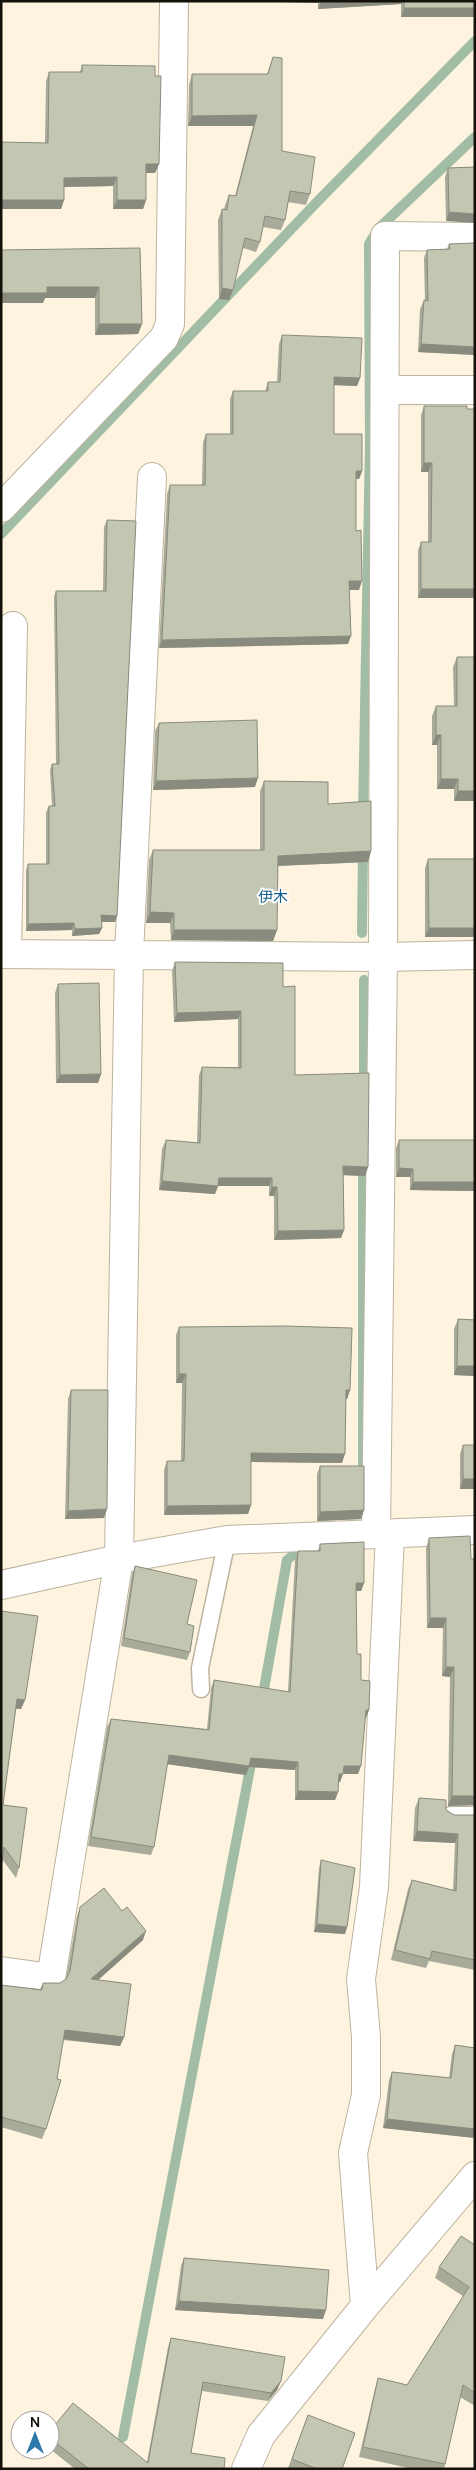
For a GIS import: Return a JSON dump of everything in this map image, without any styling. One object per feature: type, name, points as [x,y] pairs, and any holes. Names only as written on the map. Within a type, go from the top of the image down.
[{"type":"street","points":[[1,508],[164,338],[170,324],[174,1]]},
{"type":"street","points":[[365,2306],[353,2153],[366,2095],[366,2036],[361,1979],[374,1887],[383,1533],[385,236],[475,237]]},
{"type":"street","points":[[386,390],[475,390]]},
{"type":"street","points":[[1,1971],[51,1978],[119,1559],[129,954],[152,477]]},
{"type":"street","points":[[13,626],[4,954],[383,957],[475,955]]},
{"type":"street","points":[[1,1584],[119,1559],[227,1540],[475,1530]]},
{"type":"street","points":[[246,2469],[261,2435],[365,2306],[475,2176]]},
{"type":"lane","points":[[201,1689],[200,1668],[227,1540]]},
{"type":"lane","points":[[451,1815],[475,1815]]},
{"type":"building","points":[[404,1],[475,1],[475,8],[404,8]]},
{"type":"building","points":[[273,57],[282,58],[282,151],[315,157],[310,194],[290,191],[285,220],[265,216],[260,242],[245,238],[233,290],[222,288],[222,209],[227,210],[229,195],[236,196],[257,115],[192,116],[192,74],[268,74]]},
{"type":"building","points":[[82,65],[155,66],[155,76],[161,76],[159,164],[146,164],[146,200],[117,200],[117,177],[64,178],[64,200],[1,200],[1,142],[48,143],[49,72],[82,72]]},
{"type":"building","points":[[475,167],[475,214],[449,212],[448,168]]},
{"type":"building","points":[[475,243],[475,347],[421,344],[424,300],[428,301],[427,250],[450,249],[449,244]]},
{"type":"building","points":[[140,248],[142,324],[99,324],[99,287],[47,287],[47,293],[1,293],[1,250]]},
{"type":"building","points":[[282,335],[362,338],[360,378],[334,377],[334,434],[362,434],[362,471],[356,471],[356,531],[361,530],[362,581],[349,581],[351,636],[162,640],[170,485],[205,485],[206,434],[233,434],[233,391],[268,391],[268,382],[280,382]]},
{"type":"building","points":[[424,406],[467,406],[467,409],[475,409],[475,589],[421,589],[421,542],[431,542],[432,463],[424,463]]},
{"type":"building","points":[[107,520],[136,521],[117,916],[101,915],[102,928],[75,929],[74,923],[28,924],[28,864],[49,864],[49,806],[55,806],[52,764],[59,764],[56,591],[106,591]]},
{"type":"building","points":[[457,657],[475,657],[475,791],[458,791],[458,779],[441,779],[441,735],[436,735],[436,706],[457,706]]},
{"type":"building","points":[[257,720],[258,778],[156,781],[159,723]]},
{"type":"building","points":[[264,781],[328,782],[328,804],[371,801],[371,851],[278,856],[277,930],[174,930],[174,913],[150,912],[153,850],[264,850]]},
{"type":"building","points":[[428,859],[475,859],[475,928],[429,928]]},
{"type":"building","points":[[175,962],[283,963],[283,987],[295,986],[295,1075],[369,1073],[368,1167],[343,1166],[344,1230],[278,1231],[277,1187],[272,1187],[272,1178],[219,1178],[218,1186],[162,1181],[166,1140],[200,1143],[202,1067],[241,1068],[241,1011],[177,1013]]},
{"type":"building","points":[[99,983],[101,1074],[60,1075],[58,984]]},
{"type":"building","points":[[399,1140],[475,1140],[475,1182],[413,1182],[413,1169],[399,1168]]},
{"type":"building","points":[[458,1319],[475,1320],[475,1366],[457,1366]]},
{"type":"building","points":[[285,1326],[352,1328],[350,1390],[346,1390],[345,1454],[251,1453],[251,1505],[167,1506],[167,1461],[184,1461],[186,1374],[179,1374],[179,1327]]},
{"type":"building","points":[[71,1390],[108,1390],[107,1509],[68,1511]]},
{"type":"building","points":[[463,1445],[475,1445],[475,1479],[463,1479]]},
{"type":"building","points":[[320,1466],[364,1466],[364,1510],[320,1512]]},
{"type":"building","points":[[470,1536],[471,1559],[475,1559],[475,1796],[452,1796],[454,1667],[446,1667],[446,1618],[430,1618],[429,1538]]},
{"type":"building","points":[[364,1542],[364,1583],[356,1583],[357,1654],[361,1654],[361,1680],[370,1681],[369,1710],[366,1710],[361,1766],[344,1766],[343,1774],[339,1774],[338,1792],[298,1791],[298,1762],[251,1758],[249,1766],[169,1755],[154,1847],[91,1837],[111,1719],[209,1730],[214,1680],[290,1692],[298,1551],[320,1551],[320,1544]]},
{"type":"building","points":[[135,1566],[197,1580],[187,1624],[194,1626],[190,1652],[124,1638]]},
{"type":"building","points":[[1,1611],[38,1616],[25,1700],[17,1699],[3,1805],[27,1808],[19,1868],[4,1847],[1,1868]]},
{"type":"building","points":[[419,1798],[446,1800],[446,1810],[454,1815],[475,1815],[475,1960],[432,1951],[430,1959],[395,1950],[412,1880],[456,1891],[458,1834],[417,1831]]},
{"type":"building","points":[[321,1860],[355,1868],[347,1927],[317,1924]]},
{"type":"building","points":[[104,1888],[122,1911],[127,1907],[146,1931],[91,1979],[131,1984],[124,2037],[65,2030],[57,2079],[61,2080],[46,2129],[1,2117],[1,1985],[42,1990],[43,1983],[60,1983],[66,1979],[70,1971],[80,1907]]},
{"type":"building","points":[[455,2045],[475,2048],[475,2129],[387,2119],[392,2072],[451,2078]]},
{"type":"building","points":[[461,2236],[475,2245],[475,2393],[463,2385],[445,2464],[363,2447],[378,2378],[407,2385],[469,2287],[439,2267]]},
{"type":"building","points":[[184,2258],[329,2270],[326,2310],[179,2301]]},
{"type":"building","points":[[171,2338],[285,2357],[281,2381],[271,2393],[203,2382],[191,2453],[225,2458],[224,2469],[89,2469],[60,2446],[60,2419],[73,2403],[148,2463]]},
{"type":"building","points":[[308,2415],[355,2433],[342,2469],[317,2469],[292,2459]]},
{"type":"waterway","points":[[1,534],[317,202],[475,41]]},
{"type":"waterway","points":[[363,814],[370,444],[369,244],[378,229],[475,137]]},
{"type":"waterway","points":[[362,933],[363,849]]},
{"type":"waterway","points":[[364,980],[364,1087]]},
{"type":"waterway","points":[[363,1162],[363,1480]]},
{"type":"waterway","points":[[262,1700],[287,1560],[293,1555],[309,1555]]},
{"type":"waterway","points":[[123,2437],[253,1753]]},
{"type":"district","name":"伊木","points":[[273,897]]}]
